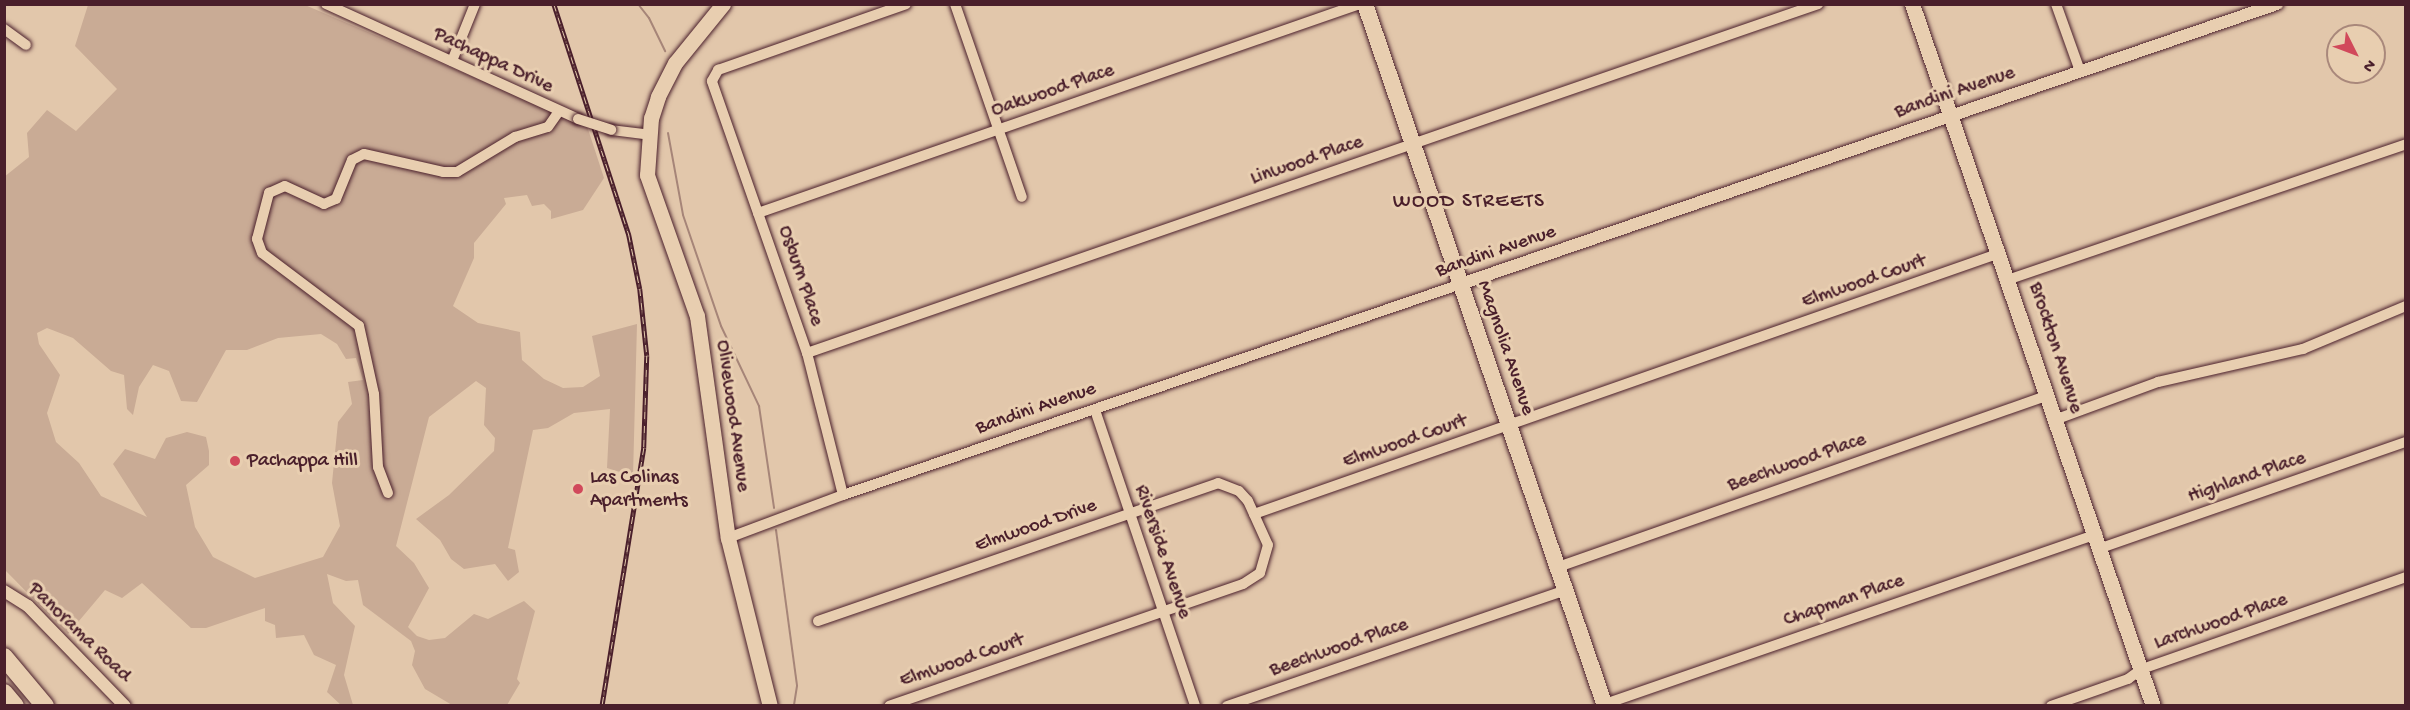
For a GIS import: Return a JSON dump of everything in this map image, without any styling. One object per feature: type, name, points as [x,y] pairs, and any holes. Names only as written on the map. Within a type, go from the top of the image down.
[{"type":"highway","points":[[4,657],[45,705]]},
{"type":"highway","points":[[4,693],[15,705]]},
{"type":"main road","name":"Olivewood Avenue","points":[[723,4],[668,74],[658,97],[649,135],[647,175],[697,316],[728,538],[770,705]]},
{"type":"main road","name":"Magnolia Avenue","points":[[1363,4],[1605,705]]},
{"type":"main road","name":"Brockton Avenue","points":[[1912,4],[2010,279],[2153,705]]},
{"type":"street","name":"Pachappa Drive","points":[[326,4],[559,111],[611,130],[649,135]]},
{"type":"street","points":[[452,61],[475,4]]},
{"type":"street","name":"Osburn Place","points":[[843,495],[807,353],[711,81],[713,74],[906,4]]},
{"type":"street","points":[[955,4],[1022,197]]},
{"type":"street","name":"Oakwood Place","points":[[758,213],[1363,4]]},
{"type":"street","name":"Linwood Place","points":[[807,353],[1818,4]]},
{"type":"street","points":[[2056,4],[2080,70]]},
{"type":"street","name":"Bandini Avenue","points":[[728,538],[843,495],[1953,117],[2080,70],[2277,4]]},
{"type":"street","points":[[4,29],[26,45]]},
{"type":"street","points":[[388,493],[378,466],[374,394],[359,326],[262,253],[257,239],[269,193],[285,186],[324,204],[336,199],[352,159],[364,154],[457,172],[504,142],[548,127],[559,111]]},
{"type":"street","points":[[2010,279],[2406,144]]},
{"type":"street","name":"Elmwood Court","points":[[889,705],[1243,584],[1260,573],[1268,545],[1254,514],[2000,253]]},
{"type":"street","points":[[2056,419],[2158,382],[2303,349],[2406,306]]},
{"type":"street","name":"Beechwood Place","points":[[1558,567],[2049,395]]},
{"type":"street","name":"Riverside Avenue","points":[[1095,410],[1128,513],[1164,610],[1195,705]]},
{"type":"street","name":"Highland Place","points":[[2099,541],[2406,442]]},
{"type":"street","name":"Elmwood Drive","points":[[818,621],[1218,483],[1239,491],[1254,514]]},
{"type":"street","name":"Chapman Place","points":[[1605,705],[2099,541]]},
{"type":"street","name":"Larchwood Place","points":[[2051,705],[2128,679],[2142,669],[2406,577]]},
{"type":"street","name":"Beechwood Place","points":[[1227,705],[1566,590]]},
{"type":"street","name":"Panorama Road","points":[[4,591],[28,606],[125,705]]},
{"type":"shaded area","points":[[88,5],[305,5],[587,126],[604,178],[583,210],[551,219],[551,211],[544,204],[532,206],[527,195],[504,198],[506,204],[474,243],[474,258],[453,306],[478,323],[520,332],[522,360],[544,379],[563,388],[583,387],[600,376],[592,336],[637,324],[633,476],[607,468],[610,409],[574,413],[548,428],[533,430],[508,548],[515,550],[519,572],[508,581],[495,564],[464,569],[451,559],[440,540],[416,519],[449,495],[494,451],[495,438],[484,425],[486,388],[476,381],[429,417],[396,546],[414,563],[429,588],[408,627],[417,636],[429,640],[445,638],[474,614],[488,619],[524,601],[535,611],[517,679],[520,683],[507,705],[452,705],[425,689],[412,665],[415,651],[411,641],[363,605],[358,580],[346,581],[327,574],[333,603],[355,626],[344,675],[353,705],[342,706],[327,692],[336,665],[314,655],[304,635],[276,638],[275,625],[265,621],[265,608],[206,628],[191,628],[142,583],[122,598],[105,590],[68,634],[5,570],[4,177],[29,157],[27,133],[47,110],[76,131],[117,89],[75,46]],"holes":[[[47,328],[73,338],[111,371],[124,375],[127,409],[133,415],[139,387],[153,365],[169,371],[181,401],[197,402],[226,350],[247,350],[278,338],[321,334],[337,344],[346,359],[356,358],[363,380],[348,382],[352,404],[338,422],[332,483],[340,526],[323,557],[255,578],[213,557],[195,527],[186,485],[209,465],[206,437],[187,432],[166,438],[155,459],[125,449],[113,464],[147,517],[101,496],[79,463],[56,442],[47,413],[60,375],[39,344],[37,333]]]},
{"type":"waterway","points":[[638,4],[649,18],[665,51]]},
{"type":"waterway","points":[[668,133],[683,215],[721,326],[759,406],[774,508]]},
{"type":"waterway","points":[[776,530],[797,686],[794,706]]},
{"type":"railway","points":[[554,4],[629,235],[640,289],[647,356],[644,448],[602,706]]},
{"type":"place","name":"Pachappa Hill","points":[[235,461]]},
{"type":"place","name":"Las Colinas Apartments","points":[[578,489]]},
{"type":"district","name":"WOOD STREETS","points":[[1469,203]]}]
